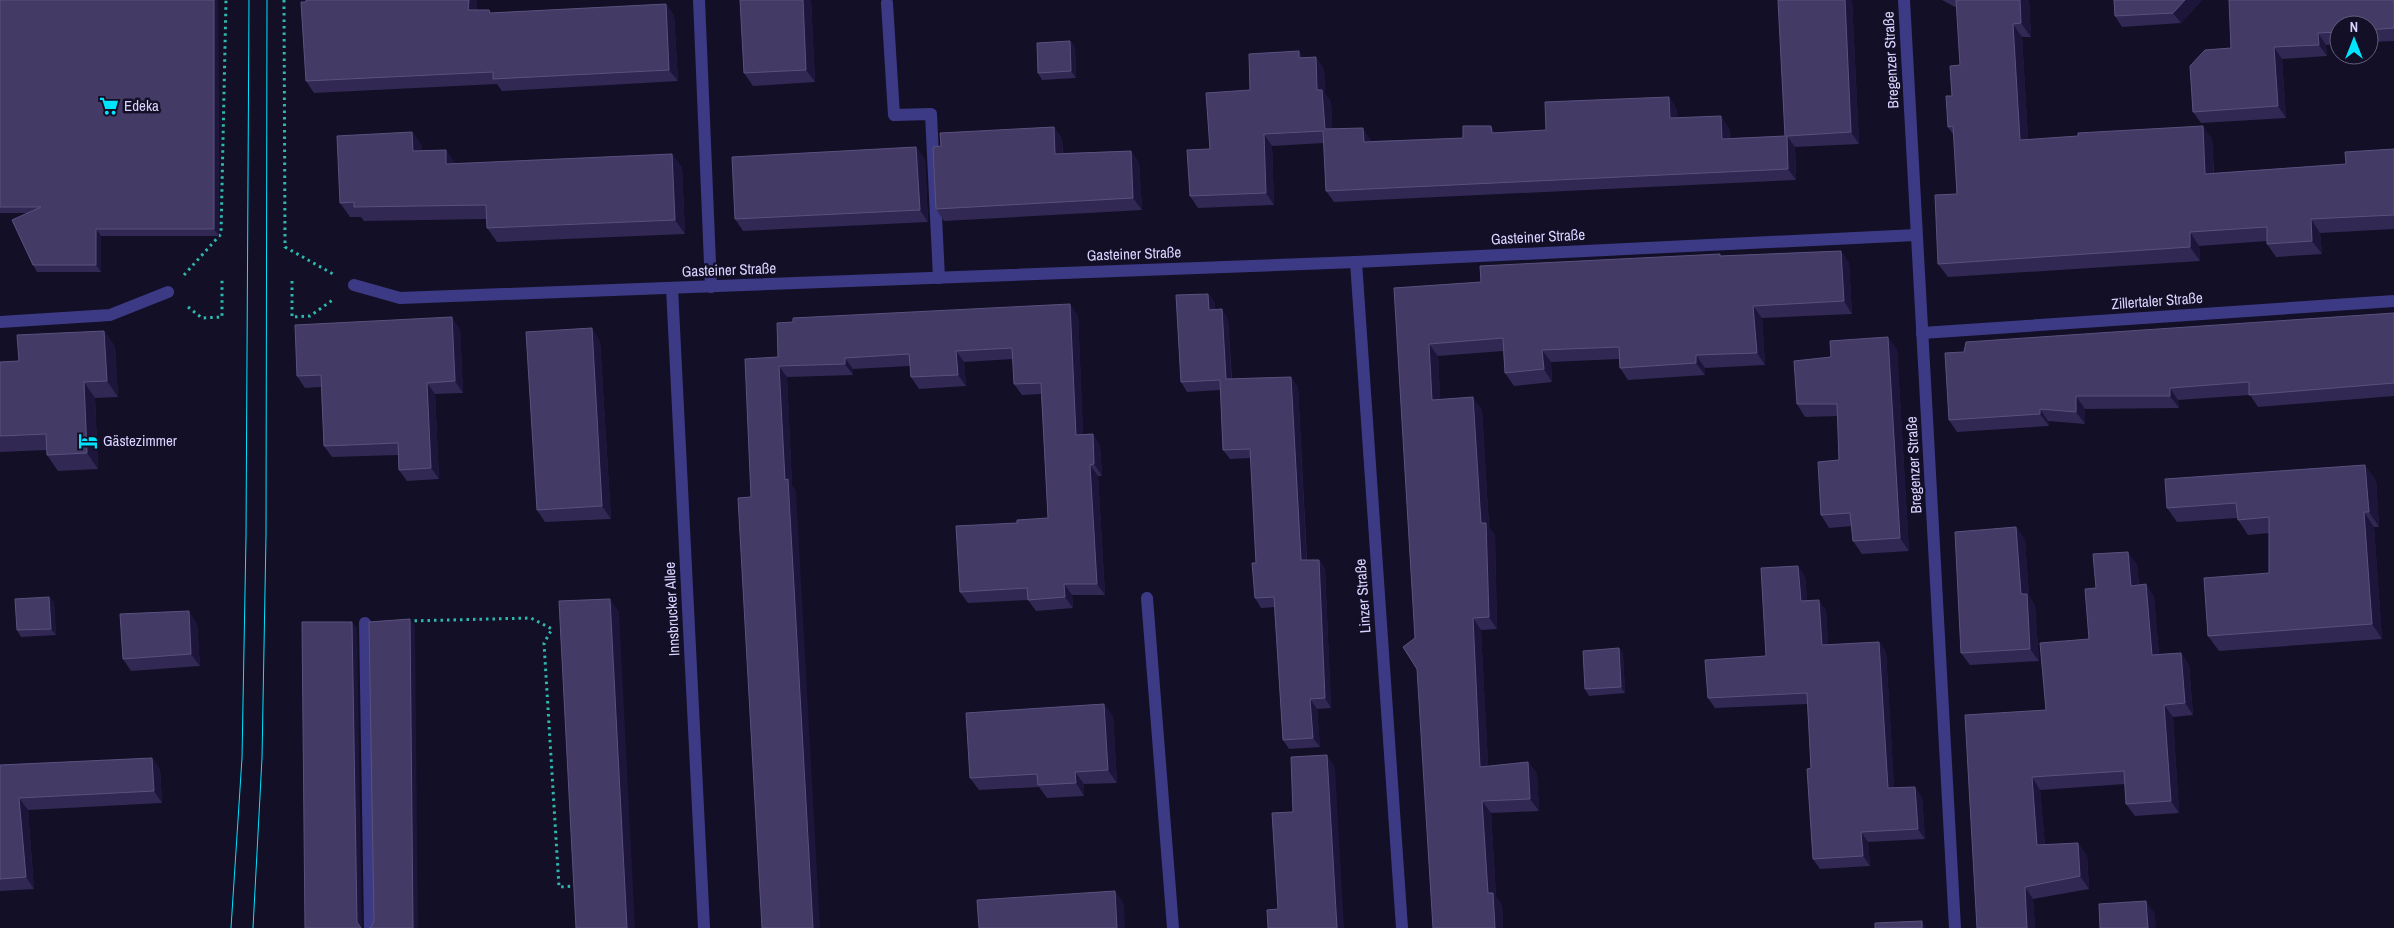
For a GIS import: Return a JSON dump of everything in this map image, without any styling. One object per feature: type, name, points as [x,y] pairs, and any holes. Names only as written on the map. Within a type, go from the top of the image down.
[{"type":"street","points":[[699,0],[711,287]]},
{"type":"street","name":"Bregenzer Straße","points":[[1904,0],[1955,928]]},
{"type":"street","points":[[887,4],[894,115],[931,114],[940,278]]},
{"type":"street","name":"Gasteiner Straße","points":[[354,285],[400,298],[1356,262],[1916,235]]},
{"type":"street","name":"Linzer Straße","points":[[1356,262],[1402,928]]},
{"type":"street","name":"Innsbrucker Allee","points":[[672,288],[704,928]]},
{"type":"street","points":[[0,322],[110,316],[168,292]]},
{"type":"street","name":"Zillertaler Straße","points":[[1922,333],[2394,301]]},
{"type":"street","points":[[1147,598],[1172,928]]},
{"type":"street","points":[[365,622],[370,928]]},
{"type":"path","points":[[222,280],[222,317],[202,318],[168,292],[221,234],[226,0]]},
{"type":"path","points":[[284,0],[285,247],[354,285],[310,316],[292,317],[292,281]]},
{"type":"path","points":[[365,622],[530,618],[552,629],[544,643],[559,887],[583,886]]},
{"type":"building","name":"Edeka","points":[[0,0],[214,0],[214,229],[96,229],[96,265],[33,265],[12,220],[41,207],[0,207]]},
{"type":"building","points":[[306,0],[469,0],[468,10],[489,10],[490,13],[666,4],[669,70],[493,79],[493,72],[306,81],[301,2],[306,2]]},
{"type":"building","points":[[740,0],[803,0],[806,70],[744,73]]},
{"type":"building","points":[[1778,0],[1845,0],[1851,132],[1787,136],[1788,169],[1326,191],[1323,131],[1264,134],[1266,193],[1190,196],[1187,150],[1210,149],[1206,93],[1250,90],[1249,54],[1299,51],[1299,58],[1316,57],[1317,90],[1322,90],[1325,129],[1363,128],[1364,142],[1463,138],[1463,126],[1491,126],[1492,133],[1546,130],[1545,102],[1669,97],[1670,118],[1721,116],[1722,139],[1785,136]]},
{"type":"building","points":[[1956,0],[2020,0],[2021,23],[2013,24],[2020,140],[2078,136],[2078,133],[2203,126],[2205,174],[2346,164],[2345,152],[2394,149],[2394,215],[2311,219],[2312,241],[2267,244],[2267,227],[2190,232],[2190,247],[1938,264],[1935,195],[1957,194],[1953,126],[1948,127],[1946,96],[1952,96],[1950,66],[1960,65]]},
{"type":"building","points":[[2114,0],[2185,0],[2173,13],[2115,16]]},
{"type":"building","points":[[2229,0],[2394,0],[2394,28],[2379,29],[2379,15],[2329,15],[2329,32],[2318,33],[2319,45],[2274,47],[2278,106],[2193,112],[2190,66],[2205,50],[2231,48]]},
{"type":"building","points":[[1070,41],[1071,71],[1038,73],[1037,43]]},
{"type":"building","points":[[1054,127],[1055,154],[1131,151],[1133,198],[936,209],[933,147],[941,146],[940,133]]},
{"type":"building","points":[[412,132],[413,151],[446,150],[446,164],[672,154],[675,220],[487,228],[486,205],[354,207],[354,202],[340,203],[337,136]]},
{"type":"building","points":[[916,147],[920,210],[735,219],[732,157]]},
{"type":"building","points":[[1841,251],[1844,301],[1753,306],[1757,353],[1696,355],[1696,363],[1620,368],[1619,347],[1542,350],[1544,369],[1505,373],[1503,338],[1429,344],[1432,400],[1473,397],[1481,523],[1486,523],[1489,617],[1473,618],[1480,767],[1528,762],[1530,799],[1482,801],[1488,893],[1493,893],[1495,928],[1433,928],[1417,669],[1403,647],[1415,638],[1394,288],[1481,282],[1480,266],[1720,254],[1720,256]]},
{"type":"building","points":[[1208,294],[1209,310],[1222,309],[1226,379],[1291,377],[1301,560],[1319,560],[1325,698],[1310,699],[1313,738],[1283,740],[1274,597],[1255,598],[1252,563],[1256,563],[1250,449],[1223,450],[1220,380],[1181,382],[1176,295]]},
{"type":"building","points":[[1070,304],[1076,435],[1093,434],[1094,464],[1090,465],[1097,584],[1064,584],[1065,597],[1028,600],[1027,588],[960,592],[956,526],[1017,523],[1017,520],[1048,518],[1041,383],[1014,384],[1012,348],[956,351],[958,375],[911,377],[909,354],[845,358],[845,364],[779,366],[785,480],[788,479],[813,928],[762,928],[738,498],[751,497],[745,359],[778,357],[777,323],[793,322],[793,318]]},
{"type":"building","points":[[2394,313],[2394,383],[2249,395],[2249,382],[2170,388],[2170,396],[2076,396],[2076,412],[2040,409],[2040,414],[1949,420],[1945,353],[1964,352],[1966,342]]},
{"type":"building","points":[[452,317],[455,381],[427,383],[431,468],[399,470],[398,443],[324,446],[321,375],[297,376],[295,325]]},
{"type":"building","points":[[592,328],[602,506],[537,510],[526,332]]},
{"type":"building","points":[[104,331],[107,381],[84,382],[87,453],[47,455],[46,434],[0,436],[0,362],[19,361],[17,335]]},
{"type":"building","points":[[1888,337],[1900,538],[1853,541],[1850,513],[1821,515],[1818,462],[1839,460],[1837,404],[1797,404],[1794,361],[1831,357],[1830,341]]},
{"type":"building","points":[[2365,465],[2369,512],[2364,512],[2372,624],[2208,636],[2204,578],[2269,573],[2269,517],[2238,520],[2236,503],[2167,508],[2165,479]]},
{"type":"building","points":[[2016,527],[2021,594],[2027,594],[2030,649],[1961,653],[1955,532]]},
{"type":"building","points":[[2128,552],[2131,586],[2146,584],[2152,655],[2181,653],[2185,703],[2164,705],[2171,801],[2126,804],[2124,771],[2032,777],[2037,845],[2078,843],[2080,876],[2025,887],[2027,928],[1977,928],[1965,715],[2046,710],[2040,643],[2089,639],[2085,589],[2096,588],[2093,554]]},
{"type":"building","points":[[1798,566],[1801,601],[1819,600],[1822,645],[1879,642],[1888,788],[1915,787],[1918,829],[1861,832],[1863,856],[1813,859],[1807,769],[1811,768],[1807,693],[1708,698],[1705,660],[1766,656],[1761,568]]},
{"type":"building","points":[[49,597],[51,629],[17,630],[15,599]]},
{"type":"building","points":[[610,599],[627,928],[576,928],[559,601]]},
{"type":"building","points":[[189,611],[191,654],[123,659],[120,614]]},
{"type":"building","points":[[410,619],[413,928],[369,928],[374,921],[369,622]]},
{"type":"building","points":[[302,622],[352,622],[357,922],[361,928],[305,928]]},
{"type":"building","points":[[1619,648],[1621,687],[1585,689],[1583,651]]},
{"type":"building","points":[[1104,704],[1108,770],[1075,772],[1076,783],[1038,785],[1037,774],[970,778],[966,713]]},
{"type":"building","points":[[1327,755],[1337,928],[1268,928],[1267,910],[1278,909],[1272,813],[1293,812],[1291,757]]},
{"type":"building","points":[[152,758],[154,791],[19,798],[26,877],[0,879],[0,765]]},
{"type":"building","points":[[1115,891],[1117,928],[979,928],[977,900]]},
{"type":"building","points":[[2146,901],[2148,928],[2100,928],[2099,904]]},
{"type":"building","points":[[1922,921],[1922,928],[1875,928],[1875,923]]},
{"type":"tram line","points":[[231,928],[242,758],[246,536],[249,0]]},
{"type":"tram line","points":[[253,928],[262,758],[266,535],[267,0]]},
{"type":"place","name":"Edeka","points":[[109,106]]},
{"type":"place","name":"Gästezimmer","points":[[88,441]]}]
